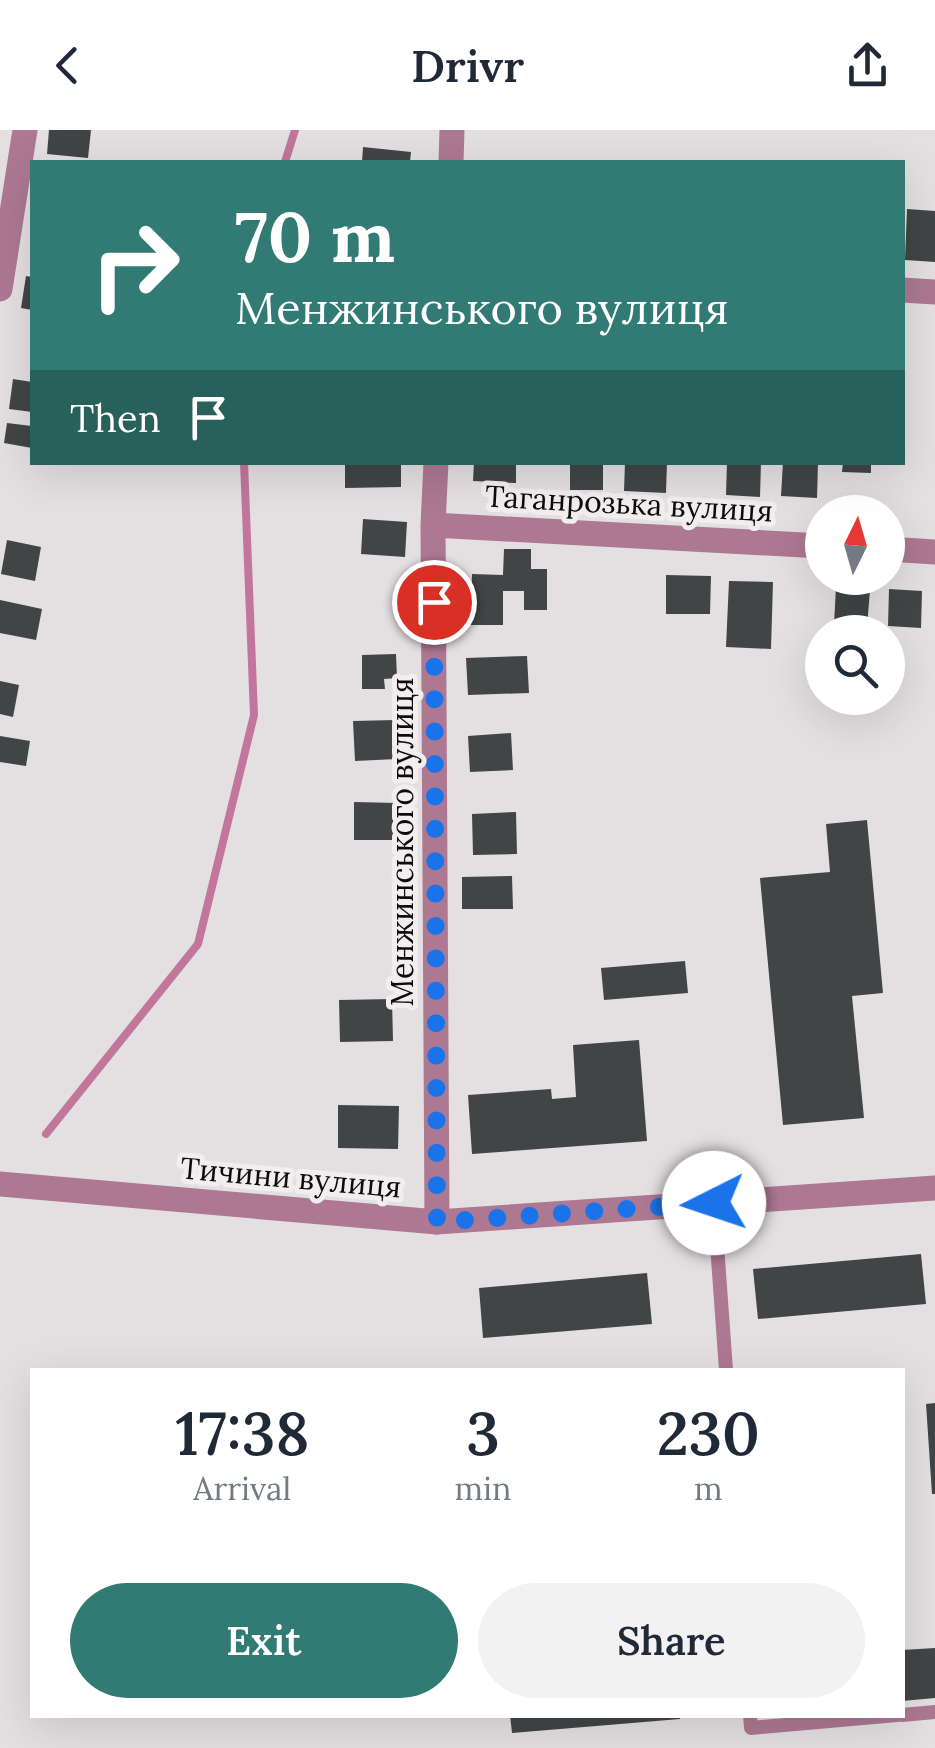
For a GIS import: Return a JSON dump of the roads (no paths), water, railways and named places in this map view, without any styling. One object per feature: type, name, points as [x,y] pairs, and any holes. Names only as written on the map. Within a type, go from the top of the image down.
[{"type":"street","points":[[0,289],[24,130]]},
{"type":"street","points":[[451,160],[452,130]]},
{"type":"street","points":[[905,290],[935,292]]},
{"type":"street","name":"Менжинського вулиця","points":[[436,465],[437,1222]]},
{"type":"street","name":"Таганрозька вулиця","points":[[433,525],[805,545]]},
{"type":"street","points":[[905,550],[935,552]]},
{"type":"street","name":"Тичини вулиця","points":[[0,1184],[437,1222],[935,1188]]},
{"type":"lane","points":[[714,1203],[726,1368]]},
{"type":"lane","points":[[905,1715],[935,1712]]},
{"type":"lane","points":[[750,1718],[751,1728],[866,1718]]},
{"type":"waterway","points":[[286,160],[295,130]]},
{"type":"waterway","points":[[46,1134],[198,944],[254,715],[244,465]]}]
